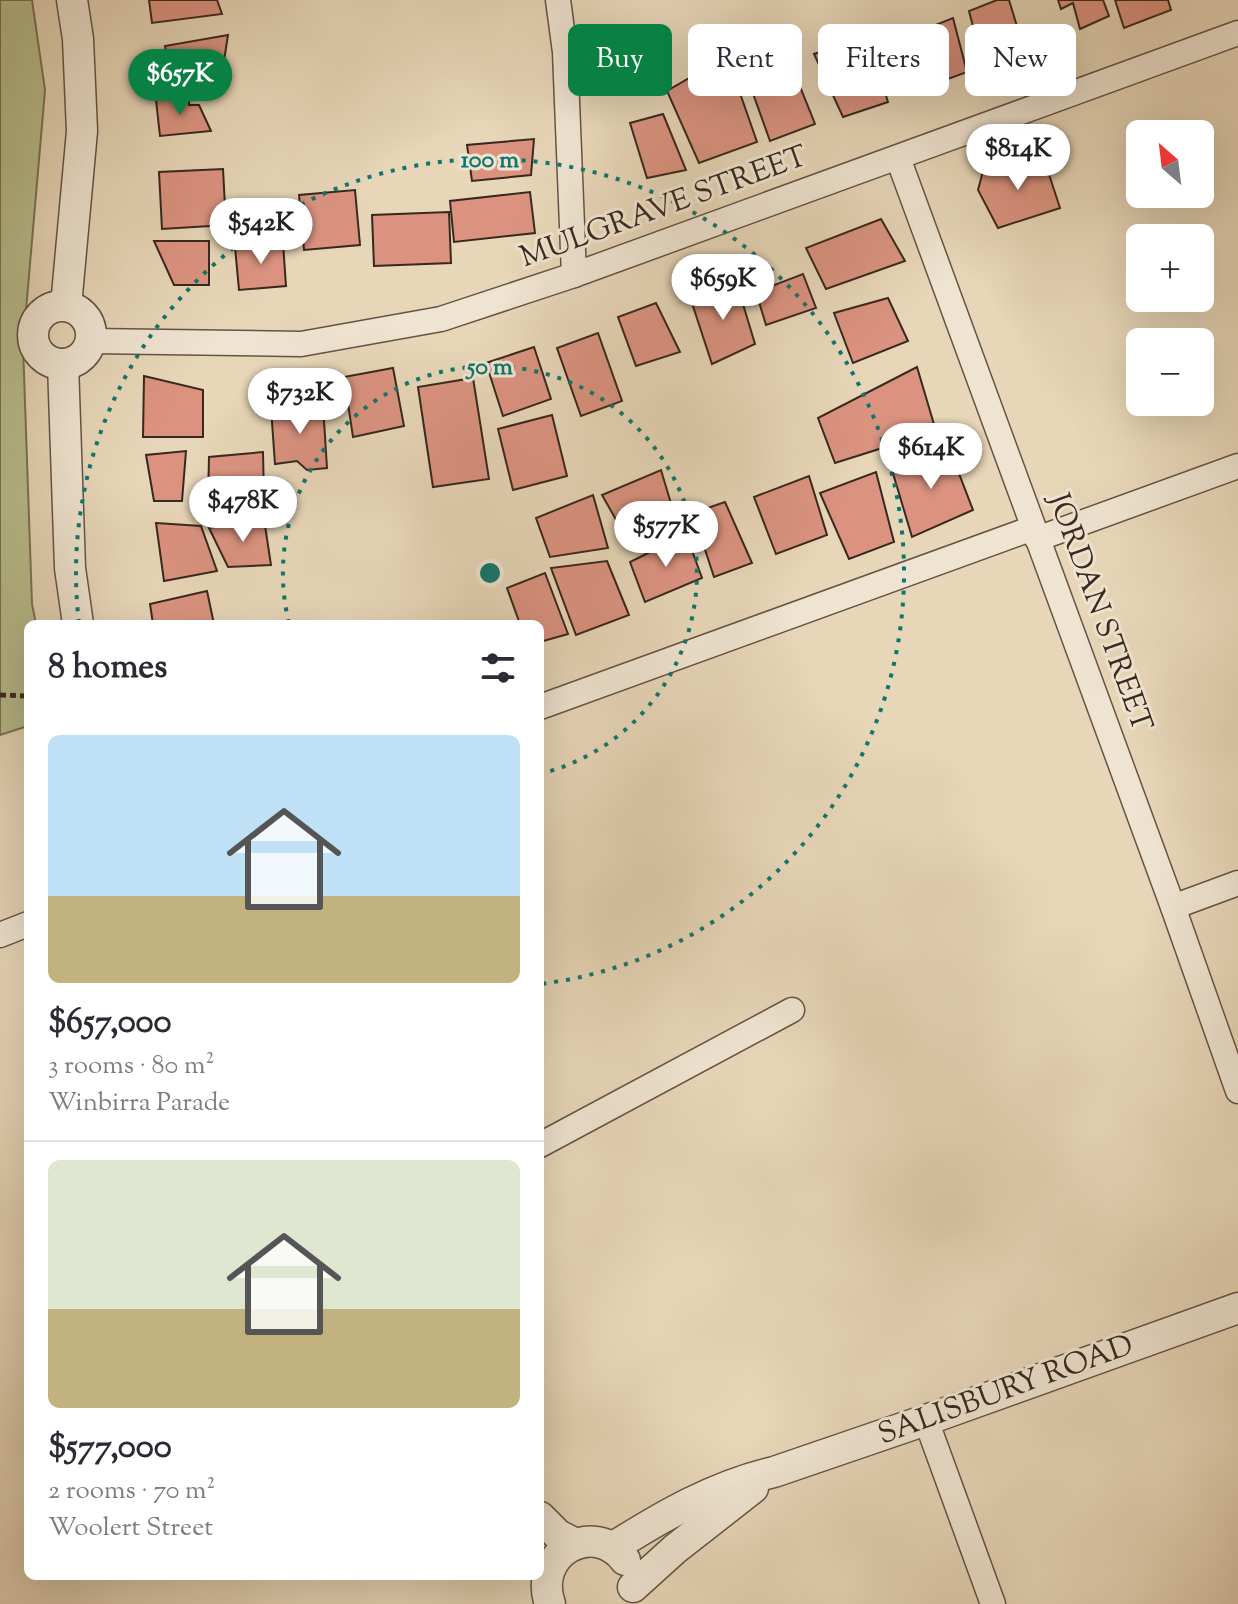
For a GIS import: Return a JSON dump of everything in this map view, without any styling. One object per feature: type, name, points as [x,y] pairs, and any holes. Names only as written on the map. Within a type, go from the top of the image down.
[{"type":"street","points":[[66,306],[82,131],[78,39],[72,0]]},
{"type":"street","points":[[558,0],[565,52],[574,275]]},
{"type":"street","name":"MULGRAVE STREET","points":[[91,341],[301,344],[441,319],[574,275],[1238,33]]},
{"type":"street","name":"JORDAN STREET","points":[[898,158],[1238,1091]]},
{"type":"street","points":[[66,306],[83,314],[91,331],[91,341],[82,356],[74,362],[53,363],[37,349],[33,339],[34,329],[37,319],[45,311],[66,306]]},
{"type":"street","points":[[63,364],[70,568],[77,620]]},
{"type":"street","points":[[544,706],[1238,466]]},
{"type":"street","points":[[1173,907],[1238,883]]},
{"type":"street","points":[[0,935],[24,926]]},
{"type":"street","points":[[544,1143],[792,1010]]},
{"type":"street","name":"SALISBURY ROAD","points":[[612,1548],[674,1510],[748,1478],[926,1420],[1238,1308]]},
{"type":"street","points":[[926,1420],[993,1604]]},
{"type":"street","name":"SALISBURY ROAD","points":[[631,1596],[707,1523],[774,1472]]},
{"type":"street","points":[[544,1521],[558,1535],[576,1544]]},
{"type":"street","points":[[545,1586],[549,1568],[556,1557],[576,1544],[600,1543],[621,1555],[628,1565],[632,1575],[631,1596]]},
{"type":"path","points":[[0,695],[24,696]]},
{"type":"green space","points":[[0,0],[32,0],[45,90],[23,345],[32,604],[35,620],[24,620],[24,727],[0,735]]},
{"type":"building","points":[[149,0],[217,0],[222,14],[152,23]]},
{"type":"building","points":[[997,0],[1009,0],[1016,24],[972,24],[969,11]]},
{"type":"building","points":[[1058,0],[1103,0],[1109,16],[1080,29],[1073,3],[1061,9]]},
{"type":"building","points":[[1115,0],[1168,0],[1171,10],[1124,28]]},
{"type":"building","points":[[953,18],[965,73],[949,79],[949,24],[938,24]]},
{"type":"building","points":[[228,35],[221,80],[188,86],[184,61],[168,63],[165,46]]},
{"type":"building","points":[[688,79],[688,96],[741,96],[757,142],[699,163],[669,96],[672,96],[672,88]]},
{"type":"building","points":[[802,92],[815,124],[770,141],[754,96],[802,96]]},
{"type":"building","points":[[189,96],[189,105],[199,105],[211,131],[160,136],[156,100]]},
{"type":"building","points":[[833,96],[886,96],[888,102],[843,117]]},
{"type":"building","points":[[663,114],[686,170],[647,178],[630,123]]},
{"type":"building","points":[[534,139],[531,175],[472,181],[467,145]]},
{"type":"building","points":[[1044,159],[1060,208],[998,228],[978,190],[983,171]]},
{"type":"building","points":[[223,169],[226,225],[162,229],[159,172]]},
{"type":"building","points":[[355,190],[360,245],[304,250],[299,195]]},
{"type":"building","points":[[530,192],[535,233],[454,242],[450,201]]},
{"type":"building","points":[[449,212],[451,263],[374,266],[372,215]]},
{"type":"building","points":[[881,219],[905,261],[826,289],[806,248]]},
{"type":"building","points":[[154,241],[209,241],[209,285],[174,285]]},
{"type":"building","points":[[283,243],[286,286],[239,290],[235,247]]},
{"type":"building","points":[[803,274],[816,308],[766,325],[756,292]]},
{"type":"building","points":[[736,281],[755,344],[712,364],[691,300]]},
{"type":"building","points":[[888,298],[908,341],[853,363],[834,313]]},
{"type":"building","points":[[656,303],[680,352],[636,366],[618,317]]},
{"type":"building","points":[[598,333],[622,401],[581,416],[557,348]]},
{"type":"building","points":[[534,347],[551,399],[503,416],[486,363]]},
{"type":"building","points":[[917,367],[936,431],[835,463],[818,418]]},
{"type":"building","points":[[393,368],[404,426],[353,437],[344,377]]},
{"type":"building","points":[[144,376],[203,390],[203,437],[143,437]]},
{"type":"building","points":[[473,378],[489,479],[433,487],[418,387]]},
{"type":"building","points":[[323,405],[327,468],[307,470],[297,461],[275,464],[271,408]]},
{"type":"building","points":[[552,415],[567,476],[513,490],[498,429]]},
{"type":"building","points":[[948,445],[973,510],[912,537],[892,470]]},
{"type":"building","points":[[186,451],[182,501],[154,501],[146,455]]},
{"type":"building","points":[[263,452],[264,498],[208,503],[209,457]]},
{"type":"building","points":[[661,470],[678,527],[631,546],[602,495]]},
{"type":"building","points":[[876,472],[894,542],[849,559],[820,493]]},
{"type":"building","points":[[809,476],[827,535],[776,554],[754,497]]},
{"type":"building","points":[[593,495],[608,548],[550,557],[536,518]]},
{"type":"building","points":[[725,502],[752,563],[714,577],[693,513]]},
{"type":"building","points":[[264,519],[271,565],[228,567],[209,528]]},
{"type":"building","points":[[156,523],[201,526],[217,571],[164,581]]},
{"type":"building","points":[[686,534],[702,578],[645,602],[630,562]]},
{"type":"building","points":[[607,561],[629,615],[576,635],[551,568]]},
{"type":"building","points":[[545,573],[568,634],[544,641],[544,620],[519,620],[507,588]]},
{"type":"building","points":[[207,591],[213,620],[152,620],[150,604]]}]
